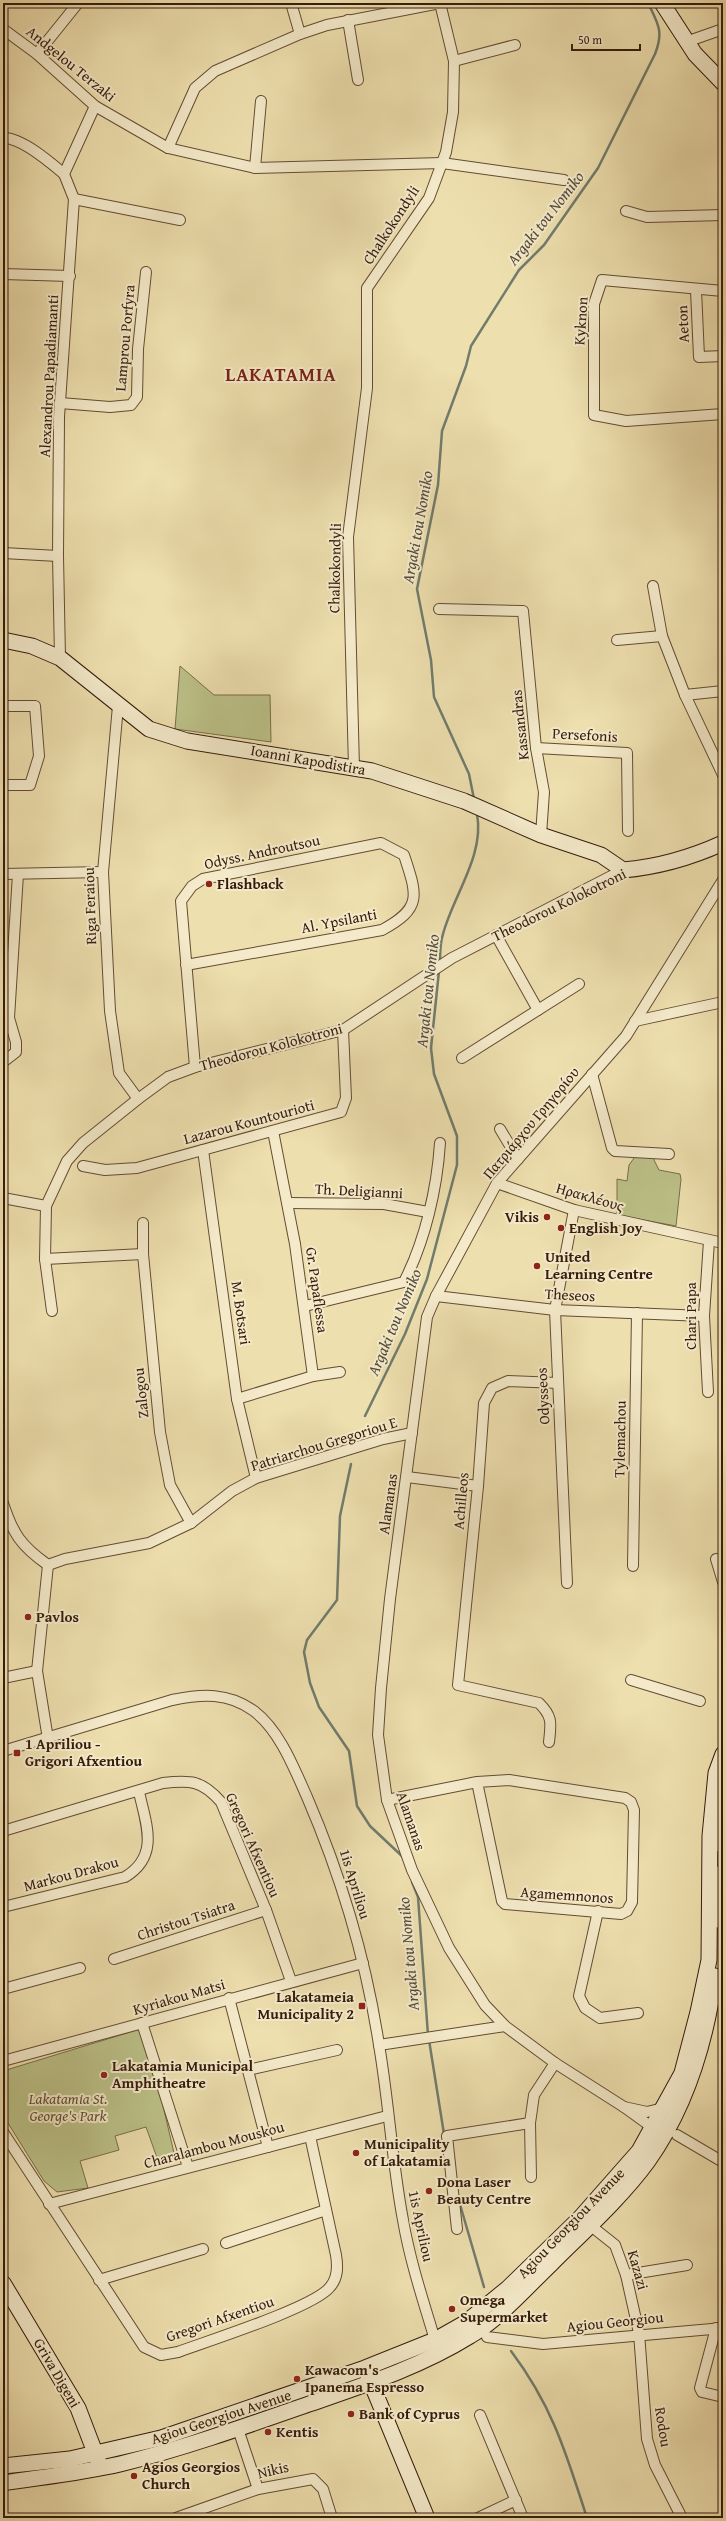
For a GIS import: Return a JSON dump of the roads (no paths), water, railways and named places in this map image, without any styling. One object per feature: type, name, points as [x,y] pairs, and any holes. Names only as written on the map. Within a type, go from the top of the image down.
[{"type":"main road","points":[[662,3],[686,42],[723,83]]},
{"type":"main road","name":"Ioanni Kapodistira","points":[[3,640],[32,646],[60,658],[94,682],[118,706],[149,729],[187,741],[372,771],[464,801],[541,835],[601,855],[623,870]]},
{"type":"main road","name":"Theodorou Kolokotroni","points":[[623,870],[653,867],[687,858],[723,843]]},
{"type":"main road","name":"Agiou Georgiou Avenue","points":[[666,2131],[663,2108],[682,2073],[698,2012],[708,1960],[710,1836],[716,1773],[723,1754]]},
{"type":"main road","name":"Agiou Georgiou Avenue","points":[[3,2466],[70,2459],[154,2440],[206,2424],[366,2368],[416,2348],[435,2340],[465,2323],[585,2221],[648,2161],[666,2131],[694,2075],[710,2014],[717,1962],[720,1839],[723,1815]]},
{"type":"main road","name":"Agiou Georgiou Avenue","points":[[3,2483],[100,2468],[166,2452],[370,2383],[436,2356],[473,2334],[516,2298],[585,2221]]},
{"type":"main road","name":"Griva Digeni","points":[[3,2282],[78,2408],[97,2453],[100,2468]]},
{"type":"main road","points":[[366,2368],[370,2383],[427,2518]]},
{"type":"street","points":[[37,54],[78,3]]},
{"type":"street","points":[[291,3],[300,34]]},
{"type":"street","name":"Chalkokondyli","points":[[168,148],[195,88],[214,71],[300,34],[348,20],[440,3],[454,61],[453,112],[446,152],[429,198],[367,288],[367,388],[348,537],[354,768]]},
{"type":"street","points":[[348,20],[358,80]]},
{"type":"street","name":"Andgelou Terzaki","points":[[3,29],[37,54],[95,106],[168,148],[255,168],[442,163],[564,180]]},
{"type":"street","points":[[686,42],[723,29]]},
{"type":"street","points":[[454,61],[515,45]]},
{"type":"street","points":[[255,168],[261,101]]},
{"type":"street","points":[[3,138],[10,138],[48,160],[64,174],[95,106]]},
{"type":"street","name":"Alexandrou Papadiamanti","points":[[60,658],[58,556],[60,403],[70,276],[74,199],[64,174]]},
{"type":"street","points":[[74,199],[180,220]]},
{"type":"street","points":[[626,211],[647,217],[723,215]]},
{"type":"street","name":"Lamprou Porfyra","points":[[60,403],[110,407],[131,405],[137,398],[138,349],[146,272]]},
{"type":"street","points":[[3,274],[70,276]]},
{"type":"street","name":"Kyknon","points":[[723,291],[696,290],[602,280],[594,304],[594,415],[626,421],[723,414]]},
{"type":"street","name":"Aeton","points":[[696,290],[699,357],[723,356]]},
{"type":"street","points":[[3,553],[58,556]]},
{"type":"street","points":[[653,586],[662,636],[685,695],[723,775]]},
{"type":"street","name":"Kassandras","points":[[439,609],[523,611],[536,748],[544,792],[541,835]]},
{"type":"street","points":[[617,640],[662,636]]},
{"type":"street","points":[[685,695],[723,692]]},
{"type":"street","points":[[3,706],[36,706],[39,756],[30,785],[3,785]]},
{"type":"street","name":"Riga Feraiou","points":[[118,706],[103,872],[110,1011],[119,1073],[138,1098]]},
{"type":"street","name":"Persefonis","points":[[536,748],[627,753],[628,831]]},
{"type":"street","name":"Al. Ypsilanti","points":[[186,965],[382,930],[402,919],[413,905],[413,884],[404,855],[381,843]]},
{"type":"street","name":"Odyss. Androutsou","points":[[196,1067],[181,902],[192,886],[203,879],[381,843]]},
{"type":"street","name":"Theodorou Kolokotroni","points":[[46,1206],[67,1161],[83,1143],[138,1098],[168,1077],[196,1067],[342,1030],[452,958],[623,870]]},
{"type":"street","points":[[3,874],[103,872]]},
{"type":"street","points":[[3,1062],[16,1052],[16,1042],[9,1018],[8,958],[18,874]]},
{"type":"street","name":"Πατριάρχου Γρηγορίου","points":[[412,1433],[427,1317],[436,1296],[497,1183],[626,1036],[723,880]]},
{"type":"street","points":[[496,935],[538,1010]]},
{"type":"street","points":[[462,1058],[579,984]]},
{"type":"street","points":[[635,1021],[723,1002]]},
{"type":"street","name":"Lazarou Kountourioti","points":[[82,1166],[105,1170],[137,1168],[341,1112],[346,1098],[342,1030]]},
{"type":"street","points":[[592,1074],[612,1148],[615,1151],[669,1154]]},
{"type":"street","points":[[500,1129],[518,1159]]},
{"type":"street","name":"Gr. Papaflessa","points":[[273,1131],[288,1203],[305,1306],[313,1376]]},
{"type":"street","points":[[305,1306],[404,1282],[416,1260],[438,1167],[440,1143]]},
{"type":"street","name":"M. Botsari","points":[[203,1150],[237,1400],[256,1478]]},
{"type":"street","name":"Ηρακλέους","points":[[497,1183],[574,1210],[723,1243]]},
{"type":"street","points":[[3,1198],[46,1206],[45,1259],[52,1311]]},
{"type":"street","name":"Th. Deligianni","points":[[288,1203],[384,1204],[428,1212]]},
{"type":"street","name":"Odysseos","points":[[567,1583],[555,1310],[574,1210]]},
{"type":"street","name":"Zalogou","points":[[143,1223],[143,1254],[160,1432],[170,1485],[191,1523]]},
{"type":"street","name":"Chari Papa","points":[[708,1392],[704,1316],[709,1240]]},
{"type":"street","points":[[45,1259],[143,1254]]},
{"type":"street","name":"Theseos","points":[[436,1296],[555,1310],[704,1316]]},
{"type":"street","name":"Tylemachou","points":[[633,1566],[637,1313]]},
{"type":"street","points":[[237,1400],[313,1376],[340,1372]]},
{"type":"street","name":"Achilleos","points":[[549,1742],[551,1722],[548,1712],[539,1703],[458,1685],[478,1486],[484,1403],[492,1388],[508,1381],[558,1383]]},
{"type":"street","name":"Patriarchou Gregoriou E","points":[[48,1565],[65,1559],[149,1543],[191,1523],[232,1491],[256,1478],[383,1439],[412,1433]]},
{"type":"street","name":"Alamanas","points":[[412,1433],[390,1599],[378,1727],[386,1800],[412,1870],[449,1948],[485,2005],[505,2026],[555,2063],[666,2131],[723,2162]]},
{"type":"street","points":[[407,1477],[478,1486]]},
{"type":"street","points":[[3,1503],[11,1529],[28,1551],[48,1565],[37,1671],[48,1739]]},
{"type":"street","points":[[716,1559],[723,1582]]},
{"type":"street","points":[[3,1678],[37,1671]]},
{"type":"street","points":[[631,1680],[700,1701]]},
{"type":"street","name":"1is Apriliou","points":[[3,1751],[48,1739],[172,1700],[200,1695],[223,1696],[240,1702],[256,1712],[273,1730],[299,1778],[320,1827],[339,1877],[363,1963],[379,2045],[387,2116],[403,2221],[435,2340]]},
{"type":"street","name":"Agamemnonos","points":[[386,1800],[477,1782],[509,1780],[625,1798],[631,1802],[634,1810],[632,1902],[627,1911],[621,1914],[505,1904],[502,1901],[477,1782]]},
{"type":"street","name":"Gregori Afxentiou","points":[[3,1831],[139,1792],[163,1783],[187,1781],[201,1784],[211,1790],[221,1802],[266,1910],[291,1981]]},
{"type":"street","name":"Markou Drakou","points":[[3,1908],[125,1877],[138,1869],[146,1855],[148,1838],[139,1792]]},
{"type":"street","name":"Christou Tsiatra","points":[[114,1959],[266,1910]]},
{"type":"street","points":[[598,1911],[579,1996],[585,2008],[600,2018],[638,2013]]},
{"type":"street","name":"Kyriakou Matsi","points":[[3,2061],[291,1981],[363,1963]]},
{"type":"street","points":[[3,1989],[80,1968]]},
{"type":"street","points":[[229,1998],[268,2147]]},
{"type":"street","points":[[142,2023],[188,2167]]},
{"type":"street","points":[[379,2045],[415,2041],[505,2026]]},
{"type":"street","points":[[248,2070],[337,2050]]},
{"type":"street","points":[[531,2178],[530,2123],[534,2095],[540,2082],[555,2063]]},
{"type":"street","name":"Alamanas","points":[[624,2106],[647,2112],[663,2108]]},
{"type":"street","name":"Charalambou Mouskou","points":[[49,2204],[387,2116]]},
{"type":"street","points":[[457,2229],[447,2136],[530,2123]]},
{"type":"street","name":"Gregori Afxentiou","points":[[4,2136],[144,2347],[160,2355],[178,2352],[308,2303],[330,2289],[335,2281],[338,2267],[310,2136]]},
{"type":"street","points":[[226,2243],[326,2210]]},
{"type":"street","name":"Kazazi","points":[[585,2221],[615,2246],[626,2275],[639,2333]]},
{"type":"street","points":[[99,2280],[203,2249]]},
{"type":"street","points":[[626,2275],[687,2265]]},
{"type":"street","points":[[720,2328],[700,2388],[702,2392],[723,2397]]},
{"type":"street","name":"Agiou Georgiou","points":[[487,2337],[543,2344],[639,2333],[720,2328]]},
{"type":"street","name":"Rodou","points":[[639,2333],[647,2439],[655,2465],[682,2518]]},
{"type":"street","points":[[480,2415],[523,2518]]},
{"type":"street","points":[[238,2428],[258,2489]]},
{"type":"street","name":"Nikis","points":[[176,2518],[258,2489],[313,2479],[323,2489],[332,2518]]},
{"type":"street","points":[[478,2518],[516,2500]]},
{"type":"waterway","name":"Argaki tou Nomiko","points":[[474,799],[469,774],[434,697],[431,660],[417,589],[438,485],[442,431],[466,366],[471,346],[519,270],[544,245],[598,168],[655,54],[658,46],[659,28],[648,3]]},
{"type":"waterway","name":"Argaki tou Nomiko","points":[[440,962],[443,934],[467,875],[476,845],[478,829],[477,814]]},
{"type":"waterway","name":"Argaki tou Nomiko","points":[[365,1416],[405,1334],[427,1279],[457,1165],[457,1136],[434,1074],[431,1048],[439,971]]},
{"type":"waterway","name":"Argaki tou Nomiko","points":[[351,1464],[340,1516],[337,1600],[307,1640],[304,1652],[310,1683],[319,1707],[349,1751],[357,1806],[370,1826],[404,1858]]},
{"type":"waterway","name":"Argaki tou Nomiko","points":[[412,1882],[418,1897],[428,2035]]},
{"type":"waterway","name":"Argaki tou Nomiko","points":[[429,2040],[444,2134]]},
{"type":"waterway","name":"Argaki tou Nomiko","points":[[459,2201],[484,2287]]},
{"type":"waterway","name":"Argaki tou Nomiko","points":[[511,2351],[538,2392],[548,2411],[565,2451],[587,2518]]},
{"type":"place","name":"Flashback","points":[[209,884]]},
{"type":"place","name":"Vikis","points":[[547,1217]]},
{"type":"place","name":"English Joy","points":[[561,1228]]},
{"type":"place","name":"United Learning Centre","points":[[537,1266]]},
{"type":"place","name":"Pavlos","points":[[28,1617]]},
{"type":"place","name":"1 Apriliou - Grigori Afxentiou","points":[[17,1753]]},
{"type":"place","name":"Lakatameia Municipality 2","points":[[362,2006]]},
{"type":"place","name":"Lakatamia Municipal Amphitheatre","points":[[104,2075]]},
{"type":"place","name":"Municipality of Lakatamia","points":[[356,2153]]},
{"type":"place","name":"Dona Laser Beauty Centre","points":[[429,2191]]},
{"type":"place","name":"Omega Supermarket","points":[[452,2309]]},
{"type":"place","name":"Kawacom's Ipanema Espresso","points":[[297,2379]]},
{"type":"place","name":"Bank of Cyprus","points":[[351,2414]]},
{"type":"place","name":"Kentis","points":[[268,2432]]},
{"type":"place","name":"Agios Georgios Church","points":[[134,2476]]},
{"type":"district","name":"LAKATAMIA","points":[[281,374]]},
{"type":"park label","name":"Lakatamia St. George's Park","points":[[68,2108]]}]
